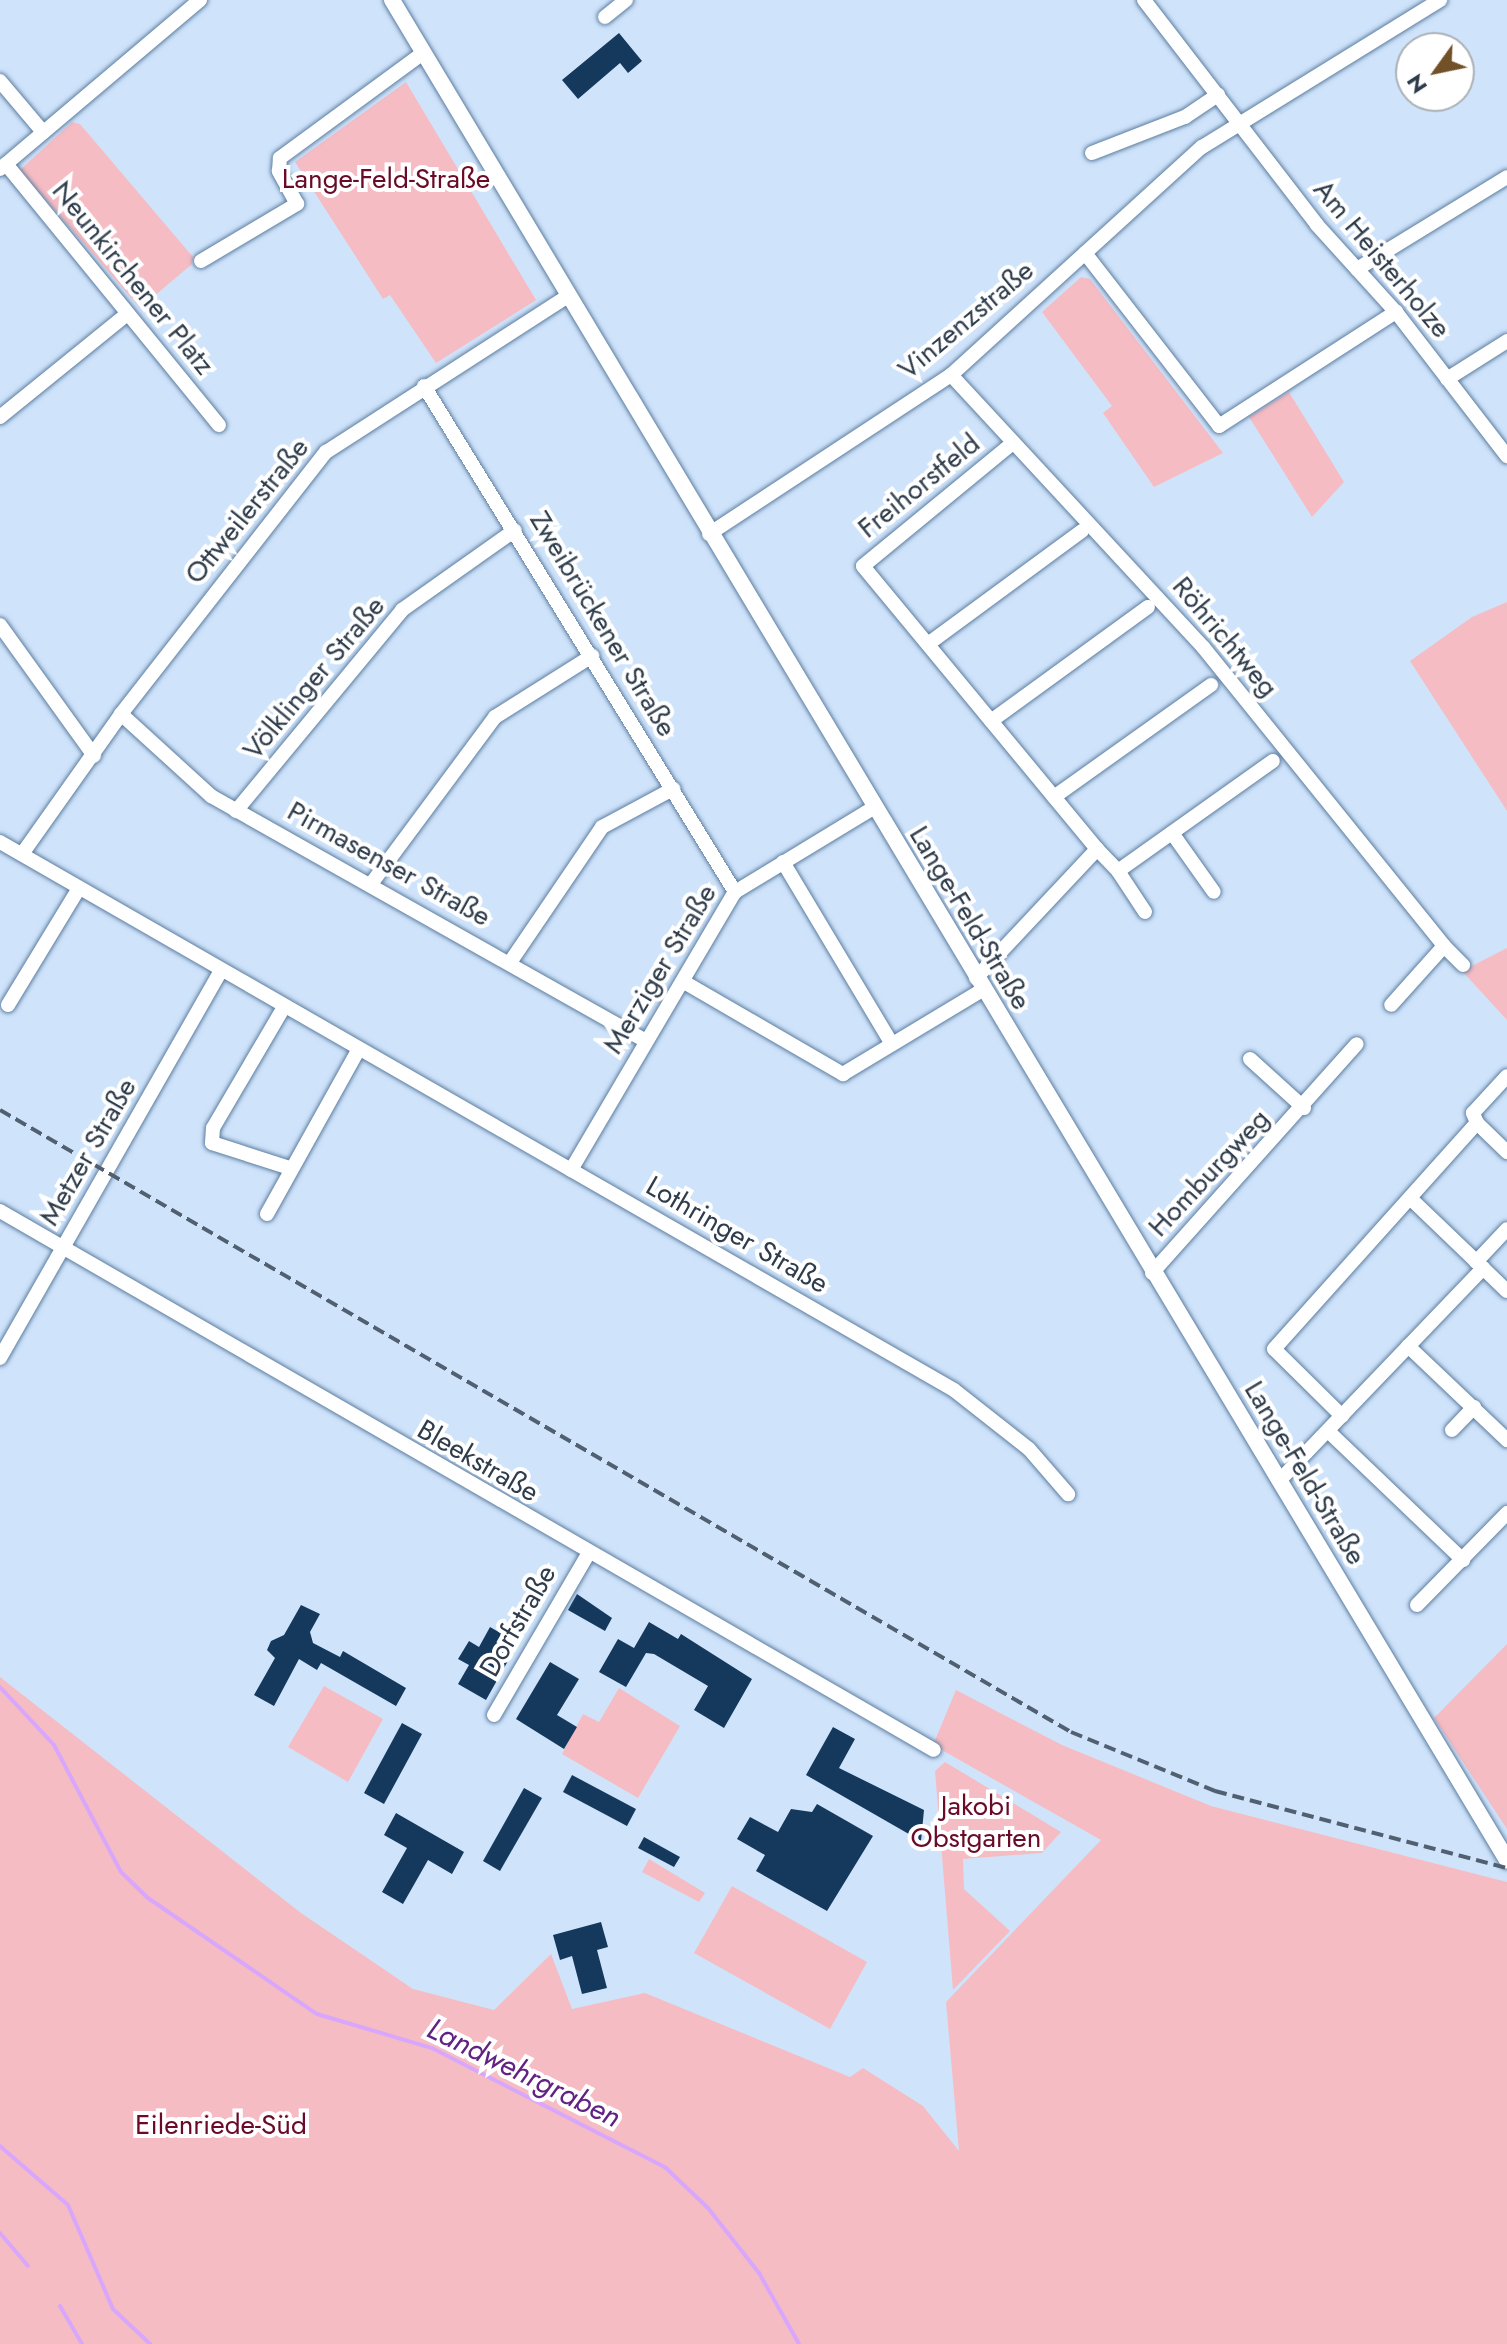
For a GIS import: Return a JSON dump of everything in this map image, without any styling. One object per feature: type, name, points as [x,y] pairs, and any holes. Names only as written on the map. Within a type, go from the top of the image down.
[{"type":"street","points":[[3,166],[200,0]]},
{"type":"street","name":"Lange-Feld-Straße","points":[[392,0],[873,808],[1507,1860]]},
{"type":"street","points":[[605,17],[626,0]]},
{"type":"street","name":"Am Heisterholze","points":[[1144,0],[1357,269],[1396,312],[1507,456]]},
{"type":"street","name":"Vinzenzstraße","points":[[709,534],[951,375],[1202,147],[1440,0]]},
{"type":"street","points":[[201,261],[297,204],[279,171],[280,158],[423,53]]},
{"type":"street","points":[[0,81],[43,132]]},
{"type":"street","points":[[1092,153],[1185,117],[1218,95]]},
{"type":"street","name":"Neunkirchener Platz","points":[[3,166],[219,425]]},
{"type":"street","points":[[1357,269],[1507,177]]},
{"type":"street","points":[[1085,253],[1219,426],[1396,312]]},
{"type":"street","name":"Ottweilerstraße","points":[[22,854],[121,714],[326,452],[568,296]]},
{"type":"street","points":[[0,417],[127,314]]},
{"type":"street","points":[[1447,379],[1507,341]]},
{"type":"street","name":"Röhrichtweg","points":[[951,375],[1226,674],[1444,946],[1463,965]]},
{"type":"street","name":"Zweibrückener Straße","points":[[424,386],[735,892]]},
{"type":"street","name":"Freihorstfeld","points":[[1013,443],[863,566],[1118,871],[1145,912]]},
{"type":"street","name":"Völklinger Straße","points":[[236,811],[402,610],[515,530]]},
{"type":"street","points":[[928,644],[1082,531]]},
{"type":"street","points":[[991,721],[1148,607]]},
{"type":"street","points":[[0,625],[94,756]]},
{"type":"street","points":[[371,884],[495,717],[592,656]]},
{"type":"street","points":[[1054,797],[1211,685]]},
{"type":"street","name":"Pirmasenser Straße","points":[[121,714],[211,796],[511,961],[646,1041]]},
{"type":"street","points":[[1118,871],[1273,761]]},
{"type":"street","points":[[511,961],[602,827],[673,789]]},
{"type":"street","name":"Merziger Straße","points":[[571,1170],[735,892],[873,808]]},
{"type":"street","points":[[1172,833],[1214,892]]},
{"type":"street","name":"Lothringer Straße","points":[[0,842],[954,1390],[1029,1449],[1068,1494]]},
{"type":"street","points":[[684,982],[843,1074],[979,984],[1097,849]]},
{"type":"street","points":[[783,862],[892,1044]]},
{"type":"street","points":[[8,1005],[79,888]]},
{"type":"street","points":[[1391,1005],[1444,946]]},
{"type":"street","name":"Metzer Straße","points":[[0,1358],[221,971]]},
{"type":"street","points":[[284,1007],[213,1128],[212,1143],[290,1168]]},
{"type":"street","name":"Homburgweg","points":[[1152,1273],[1304,1108],[1357,1044]]},
{"type":"street","points":[[267,1214],[359,1049]]},
{"type":"street","name":"Homburgweg","points":[[1250,1059],[1304,1108]]},
{"type":"street","points":[[1507,1076],[1473,1113],[1477,1123],[1507,1152]]},
{"type":"street","points":[[1342,1416],[1274,1349],[1477,1123]]},
{"type":"street","points":[[1410,1198],[1507,1291]]},
{"type":"street","name":"Bleekstraße","points":[[0,1211],[588,1554],[934,1750]]},
{"type":"street","points":[[1279,1481],[1408,1346],[1507,1229]]},
{"type":"street","points":[[1408,1346],[1507,1440]]},
{"type":"street","points":[[1452,1430],[1474,1407]]},
{"type":"street","points":[[1328,1431],[1463,1560]]},
{"type":"street","points":[[1417,1605],[1507,1513]]},
{"type":"street","name":"Dorfstraße","points":[[494,1715],[588,1554]]},
{"type":"green space","name":"Lange-Feld-Straße","points":[[406,82],[536,300],[436,363],[390,295],[383,299],[295,162]]},
{"type":"green space","points":[[72,122],[80,124],[193,257],[192,264],[140,308],[20,170]]},
{"type":"green space","points":[[1081,277],[1090,279],[1223,453],[1154,487],[1103,413],[1112,406],[1042,312]]},
{"type":"green space","points":[[1289,392],[1344,482],[1312,517],[1249,417]]},
{"type":"green space","points":[[1507,602],[1507,811],[1410,661],[1472,617]]},
{"type":"green space","points":[[1507,948],[1507,1020],[1462,971]]},
{"type":"green space","points":[[1507,1644],[1507,1829],[1434,1718]]},
{"type":"green space","name":"Eilenriede-Süd","points":[[0,1677],[301,1913],[413,1989],[494,2010],[551,1954],[572,2009],[645,1993],[850,2077],[863,2068],[923,2106],[959,2151],[946,2002],[1101,1840],[933,1745],[956,1690],[1062,1745],[1211,1806],[1507,1882],[1507,2344],[0,2344]]},
{"type":"green space","points":[[324,1686],[383,1719],[348,1782],[288,1747]]},
{"type":"green space","points":[[619,1688],[680,1726],[638,1798],[562,1754],[583,1714],[599,1722]]},
{"type":"green space","name":"Jakobi Obstgarten","points":[[945,1762],[1061,1832],[1042,1853],[963,1859],[964,1889],[1010,1931],[953,1990],[935,1771]]},
{"type":"green space","points":[[649,1859],[705,1893],[699,1902],[642,1872]]},
{"type":"green space","points":[[732,1886],[867,1962],[830,2029],[694,1953]]},
{"type":"building","points":[[619,33],[642,61],[628,73],[620,63],[578,99],[562,80]]},
{"type":"building","points":[[577,1594],[612,1618],[605,1631],[568,1610]]},
{"type":"building","points":[[301,1605],[320,1614],[310,1632],[313,1643],[340,1657],[343,1651],[406,1688],[396,1706],[321,1663],[317,1670],[299,1659],[274,1706],[254,1695],[275,1658],[267,1650],[271,1641],[284,1635]]},
{"type":"building","points":[[649,1622],[678,1639],[681,1634],[752,1679],[724,1728],[694,1710],[708,1686],[654,1654],[646,1653],[626,1687],[599,1672],[618,1639],[634,1648]]},
{"type":"building","points":[[490,1627],[518,1643],[486,1700],[458,1684],[469,1665],[458,1659],[469,1641],[479,1647]]},
{"type":"building","points":[[550,1662],[579,1679],[557,1715],[577,1727],[564,1749],[516,1719]]},
{"type":"building","points":[[402,1723],[422,1734],[384,1804],[364,1793]]},
{"type":"building","points":[[833,1727],[855,1739],[839,1768],[924,1810],[921,1841],[806,1775]]},
{"type":"building","points":[[572,1775],[636,1809],[627,1826],[563,1792]]},
{"type":"building","points":[[524,1788],[542,1798],[500,1871],[483,1861]]},
{"type":"building","points":[[817,1804],[873,1836],[827,1911],[756,1871],[765,1855],[737,1839],[750,1817],[778,1832],[791,1809],[812,1812]]},
{"type":"building","points":[[396,1813],[464,1852],[452,1874],[428,1860],[403,1904],[382,1892],[407,1848],[384,1835]]},
{"type":"building","points":[[644,1837],[680,1857],[674,1867],[638,1848]]},
{"type":"building","points":[[601,1922],[608,1947],[597,1950],[607,1988],[582,1994],[572,1956],[560,1960],[553,1935]]},
{"type":"waterway","name":"Landwehrgraben","points":[[0,1687],[54,1745],[121,1872],[148,1898],[317,2014],[432,2048],[666,2168],[708,2208],[759,2273],[799,2344]]},
{"type":"waterway","points":[[0,2146],[68,2205],[113,2309],[150,2344]]},
{"type":"waterway","points":[[0,2233],[28,2266]]},
{"type":"waterway","points":[[60,2306],[82,2344]]},
{"type":"railway","points":[[0,1110],[1071,1732],[1215,1791],[1507,1868]]}]
